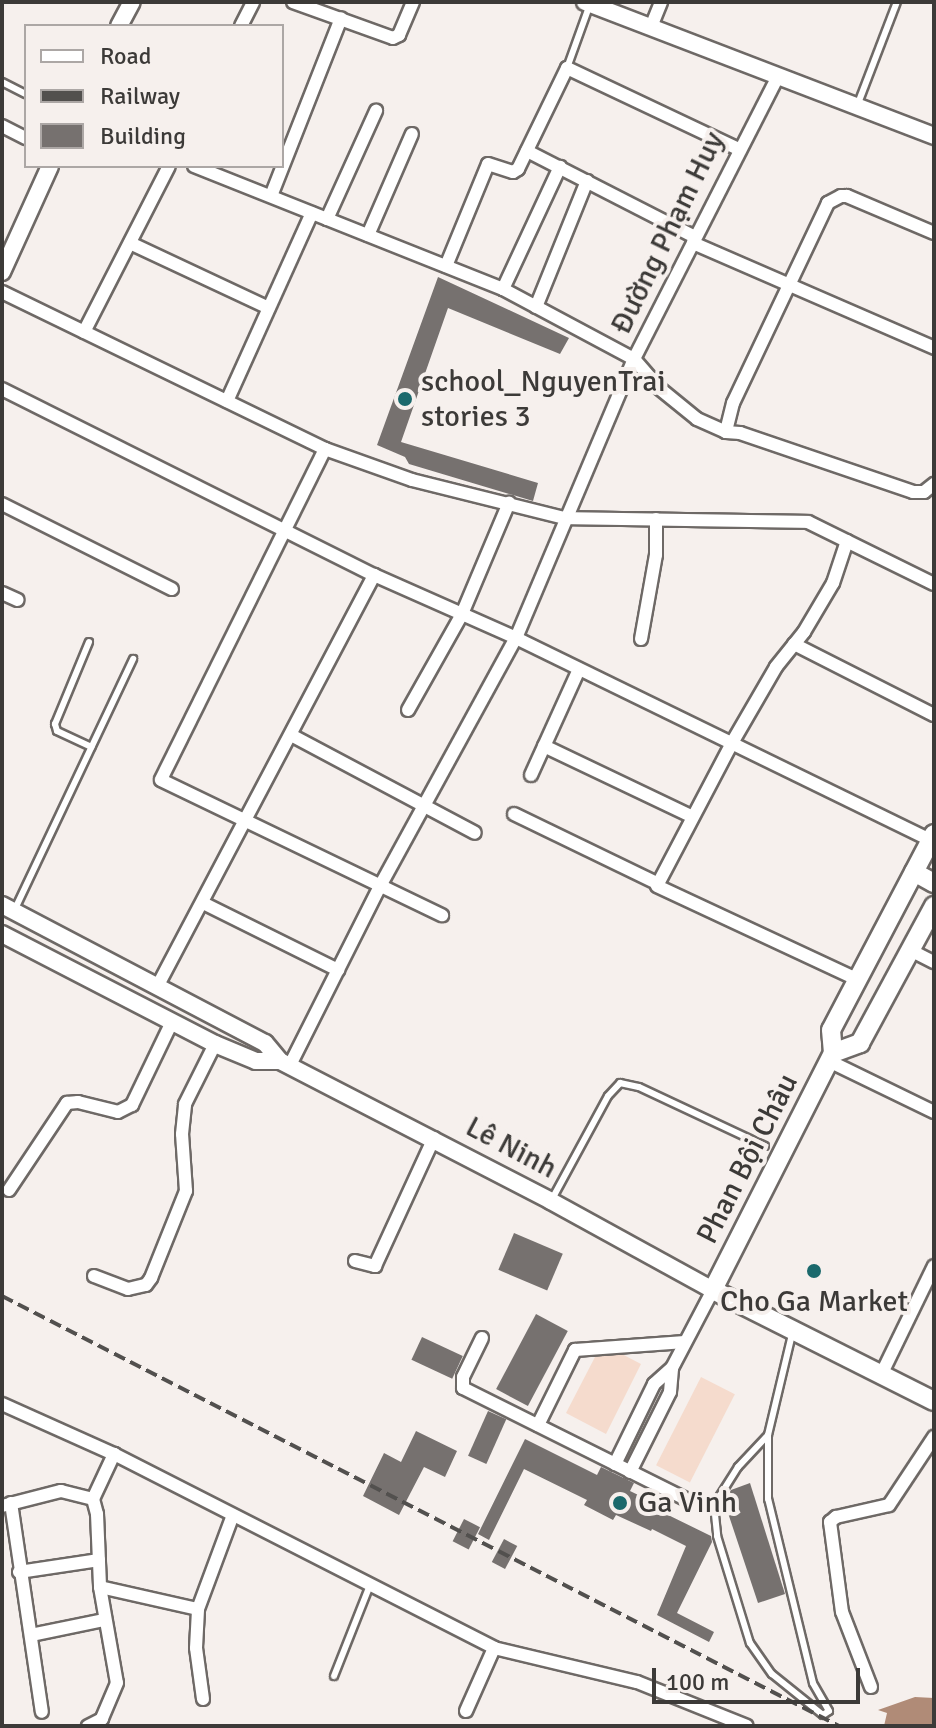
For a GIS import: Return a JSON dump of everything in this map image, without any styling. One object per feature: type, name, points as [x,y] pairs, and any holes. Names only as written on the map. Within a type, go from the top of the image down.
[{"type":"main road","name":"Phan Bội Châu","points":[[713,1290],[831,1057],[831,1030],[932,837]]},
{"type":"main road","points":[[914,872],[934,883]]},
{"type":"main road","name":"Phan Bội Châu","points":[[831,1057],[860,1043],[934,906]]},
{"type":"main road","points":[[713,1290],[934,1401]]},
{"type":"street","points":[[120,24],[132,2]]},
{"type":"street","points":[[242,24],[253,2]]},
{"type":"street","points":[[293,2],[396,38],[413,2]]},
{"type":"street","points":[[651,27],[661,2]]},
{"type":"street","points":[[587,3],[934,136]]},
{"type":"street","points":[[284,163],[341,18]]},
{"type":"street","points":[[446,266],[488,164],[515,172],[567,68],[738,149]]},
{"type":"street","name":"Đường Phạm Huy","points":[[285,1063],[516,638],[564,518],[634,359],[738,149],[778,76]]},
{"type":"street","points":[[327,219],[376,111]]},
{"type":"street","points":[[2,126],[24,137]]},
{"type":"street","points":[[368,235],[412,134]]},
{"type":"street","points":[[527,151],[694,240],[934,348]]},
{"type":"street","points":[[503,289],[560,167]]},
{"type":"street","points":[[2,272],[49,168]]},
{"type":"street","points":[[84,332],[168,168]]},
{"type":"street","points":[[199,168],[503,289],[634,359],[659,388],[697,419],[726,432],[740,433],[913,492],[924,492],[934,484]]},
{"type":"street","points":[[271,196],[282,168]]},
{"type":"street","points":[[536,307],[587,181]]},
{"type":"street","points":[[726,432],[733,403],[828,203],[841,196],[934,233]]},
{"type":"street","points":[[227,401],[312,213]]},
{"type":"street","points":[[130,243],[269,308]]},
{"type":"street","points":[[2,292],[325,449],[412,480],[564,518],[808,522],[934,584]]},
{"type":"street","points":[[2,389],[374,575],[516,638],[932,837]]},
{"type":"street","points":[[325,449],[161,780],[246,824],[380,886],[387,886],[442,915]]},
{"type":"street","points":[[408,710],[462,614],[509,503]]},
{"type":"street","points":[[2,504],[172,589]]},
{"type":"street","points":[[641,639],[656,555],[656,519]]},
{"type":"street","points":[[657,883],[691,816],[776,667],[833,583],[847,541]]},
{"type":"street","points":[[157,987],[246,824],[374,575]]},
{"type":"street","points":[[2,593],[18,600]]},
{"type":"street","points":[[794,644],[934,715]]},
{"type":"street","points":[[531,775],[579,669]]},
{"type":"street","points":[[291,735],[475,833]]},
{"type":"street","points":[[544,746],[691,816]]},
{"type":"street","points":[[514,814],[657,883],[660,889],[856,979]]},
{"type":"street","points":[[203,903],[338,970]]},
{"type":"street","points":[[2,934],[8,908]]},
{"type":"street","name":"Lê Ninh","points":[[8,908],[265,1043],[285,1063],[434,1138],[713,1290]]},
{"type":"street","name":"Lê Ninh","points":[[2,934],[215,1044],[256,1061],[285,1063]]},
{"type":"street","points":[[910,950],[934,962]]},
{"type":"street","points":[[9,1190],[67,1103],[78,1102],[118,1112],[132,1105],[172,1022]]},
{"type":"street","points":[[94,1276],[113,1286],[136,1289],[146,1285],[156,1269],[186,1191],[182,1134],[185,1104],[215,1044]]},
{"type":"street","points":[[831,1057],[934,1112]]},
{"type":"street","points":[[355,1261],[375,1266],[434,1138]]},
{"type":"street","points":[[881,1375],[934,1266]]},
{"type":"street","points":[[615,1464],[654,1384],[672,1368],[713,1290]]},
{"type":"street","points":[[482,1338],[463,1377],[463,1388],[686,1499]]},
{"type":"street","points":[[538,1425],[575,1350],[685,1342]]},
{"type":"street","points":[[630,1472],[670,1392],[672,1368]]},
{"type":"street","points":[[2,1404],[114,1454],[494,1648],[637,1682],[747,1726]]},
{"type":"street","points":[[871,1687],[842,1612],[830,1525],[836,1517],[889,1505],[934,1437]]},
{"type":"street","points":[[88,1726],[102,1719],[117,1683],[104,1620],[97,1514],[93,1499],[114,1454]]},
{"type":"street","points":[[42,1712],[6,1505],[61,1491],[93,1499]]},
{"type":"street","points":[[203,1699],[196,1648],[198,1609],[233,1515]]},
{"type":"street","points":[[19,1572],[99,1560]]},
{"type":"street","points":[[100,1587],[198,1609]]},
{"type":"street","points":[[31,1635],[104,1620]]},
{"type":"street","points":[[466,1711],[494,1648]]},
{"type":"lane","points":[[857,106],[897,2]]},
{"type":"lane","points":[[567,68],[587,3]]},
{"type":"lane","points":[[2,82],[24,93]]},
{"type":"lane","points":[[89,642],[55,724],[57,731],[92,747]]},
{"type":"lane","points":[[8,908],[92,747],[133,659]]},
{"type":"lane","points":[[551,1201],[608,1096],[620,1083],[639,1087],[765,1146]]},
{"type":"lane","points":[[768,1435],[738,1467],[714,1505],[717,1536],[750,1643],[772,1674],[823,1715],[829,1711],[813,1683],[768,1499],[768,1435],[793,1330]]},
{"type":"lane","points":[[334,1676],[370,1585]]},
{"type":"shaded area","points":[[618,1352],[641,1364],[606,1434],[566,1413],[595,1357]]},
{"type":"shaded area","points":[[701,1377],[735,1394],[690,1482],[656,1465]]},
{"type":"shaded area","points":[[915,1697],[934,1698],[934,1726],[884,1726],[887,1713],[878,1710]]},
{"type":"building","name":"school_NguyenTrai stories 3","points":[[438,277],[569,338],[560,354],[448,308],[401,442],[538,483],[533,501],[409,464],[405,457],[377,445]]},
{"type":"building","points":[[514,1233],[563,1254],[547,1291],[498,1270]]},
{"type":"building","points":[[536,1314],[568,1331],[528,1406],[496,1389]]},
{"type":"building","points":[[422,1337],[463,1356],[452,1379],[411,1360]]},
{"type":"building","points":[[488,1411],[506,1419],[486,1464],[468,1456]]},
{"type":"building","points":[[416,1431],[457,1451],[445,1477],[424,1467],[399,1515],[363,1496],[384,1453],[401,1462]]},
{"type":"building","name":"Ga Vinh","points":[[525,1439],[597,1475],[601,1467],[634,1483],[630,1491],[663,1507],[660,1511],[711,1536],[712,1542],[677,1613],[714,1632],[709,1642],[657,1615],[686,1546],[616,1515],[613,1520],[584,1505],[587,1500],[524,1469],[489,1540],[478,1534]]},
{"type":"building","points":[[750,1483],[785,1594],[758,1603],[724,1501],[731,1490]]},
{"type":"building","points":[[464,1519],[480,1527],[469,1549],[453,1541]]},
{"type":"building","points":[[504,1539],[517,1546],[505,1569],[492,1562]]},
{"type":"railway","points":[[2,1296],[839,1726]]},
{"type":"place","name":"school_NguyenTrai stories 3","points":[[405,399]]},
{"type":"place","name":"Cho Ga Market","points":[[814,1271]]},
{"type":"place","name":"Ga Vinh","points":[[620,1503]]}]
